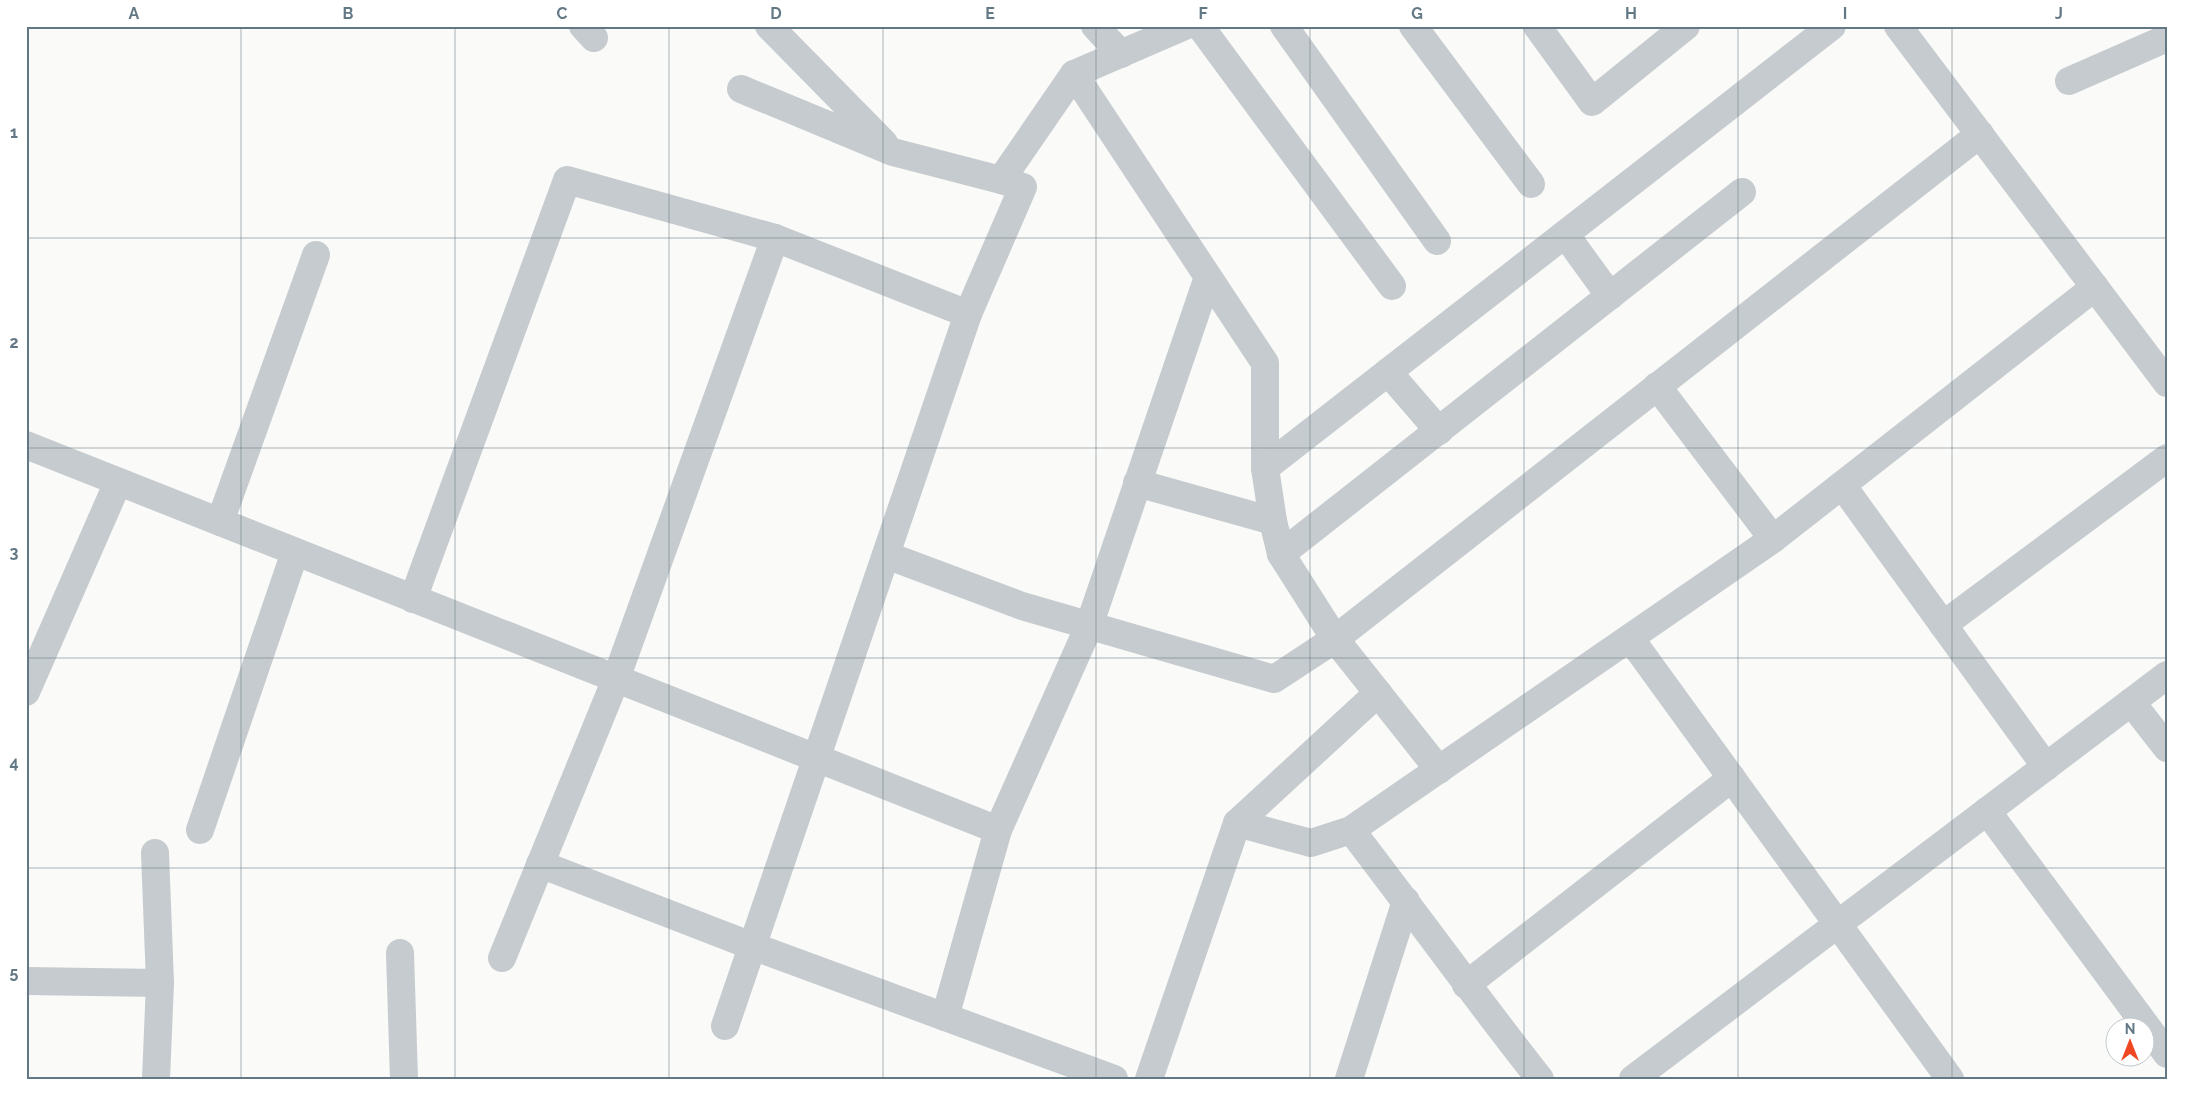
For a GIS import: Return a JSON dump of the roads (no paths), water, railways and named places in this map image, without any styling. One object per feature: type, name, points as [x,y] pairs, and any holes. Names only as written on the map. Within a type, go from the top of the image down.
[{"type":"street","points":[[1095,26],[1121,54]]},
{"type":"street","points":[[1001,180],[1074,74],[1185,26]]},
{"type":"street","points":[[1200,26],[1392,286]]},
{"type":"street","points":[[1284,26],[1437,241]]},
{"type":"street","points":[[1413,26],[1531,184]]},
{"type":"street","points":[[1537,26],[1592,102],[1686,26]]},
{"type":"street","points":[[1898,26],[2167,383]]},
{"type":"street","points":[[775,28],[893,152]]},
{"type":"street","points":[[1265,468],[1565,234],[1819,30]]},
{"type":"street","points":[[2069,81],[2167,38]]},
{"type":"street","points":[[1074,74],[1265,363],[1265,468],[1273,521],[1282,554],[1335,639],[1439,770]]},
{"type":"street","points":[[725,1026],[968,314],[1023,188],[1001,180],[893,152],[741,89]]},
{"type":"street","points":[[886,555],[1022,606],[1274,679],[1335,639],[1980,134]]},
{"type":"street","points":[[413,599],[568,180],[775,238],[968,314]]},
{"type":"street","points":[[1282,554],[1742,192]]},
{"type":"street","points":[[1565,234],[1610,296]]},
{"type":"street","points":[[502,958],[616,679],[775,238]]},
{"type":"street","points":[[220,522],[316,255]]},
{"type":"street","points":[[945,1017],[998,830],[1088,626],[1208,277]]},
{"type":"street","points":[[1237,822],[1311,842],[1351,830],[1773,539],[2095,288]]},
{"type":"street","points":[[1388,372],[1439,431]]},
{"type":"street","points":[[1658,386],[1773,539]]},
{"type":"street","points":[[26,446],[998,830]]},
{"type":"street","points":[[1943,625],[2167,458]]},
{"type":"street","points":[[26,692],[118,482]]},
{"type":"street","points":[[1137,483],[1273,521]]},
{"type":"street","points":[[1842,485],[2046,767]]},
{"type":"street","points":[[200,830],[295,552]]},
{"type":"street","points":[[1630,638],[1838,924],[1942,1076]]},
{"type":"street","points":[[1633,1079],[2167,675]]},
{"type":"street","points":[[1149,1079],[1237,822],[1378,693]]},
{"type":"street","points":[[2131,702],[2167,748]]},
{"type":"street","points":[[1466,985],[1732,778]]},
{"type":"street","points":[[1987,811],[2167,1054]]},
{"type":"street","points":[[1351,830],[1406,901],[1466,985],[1540,1079]]},
{"type":"street","points":[[155,853],[160,982],[156,1079]]},
{"type":"street","points":[[540,864],[752,946],[1114,1079]]},
{"type":"street","points":[[1349,1079],[1406,901]]},
{"type":"street","points":[[400,953],[404,1079]]},
{"type":"street","points":[[26,981],[160,982]]}]
